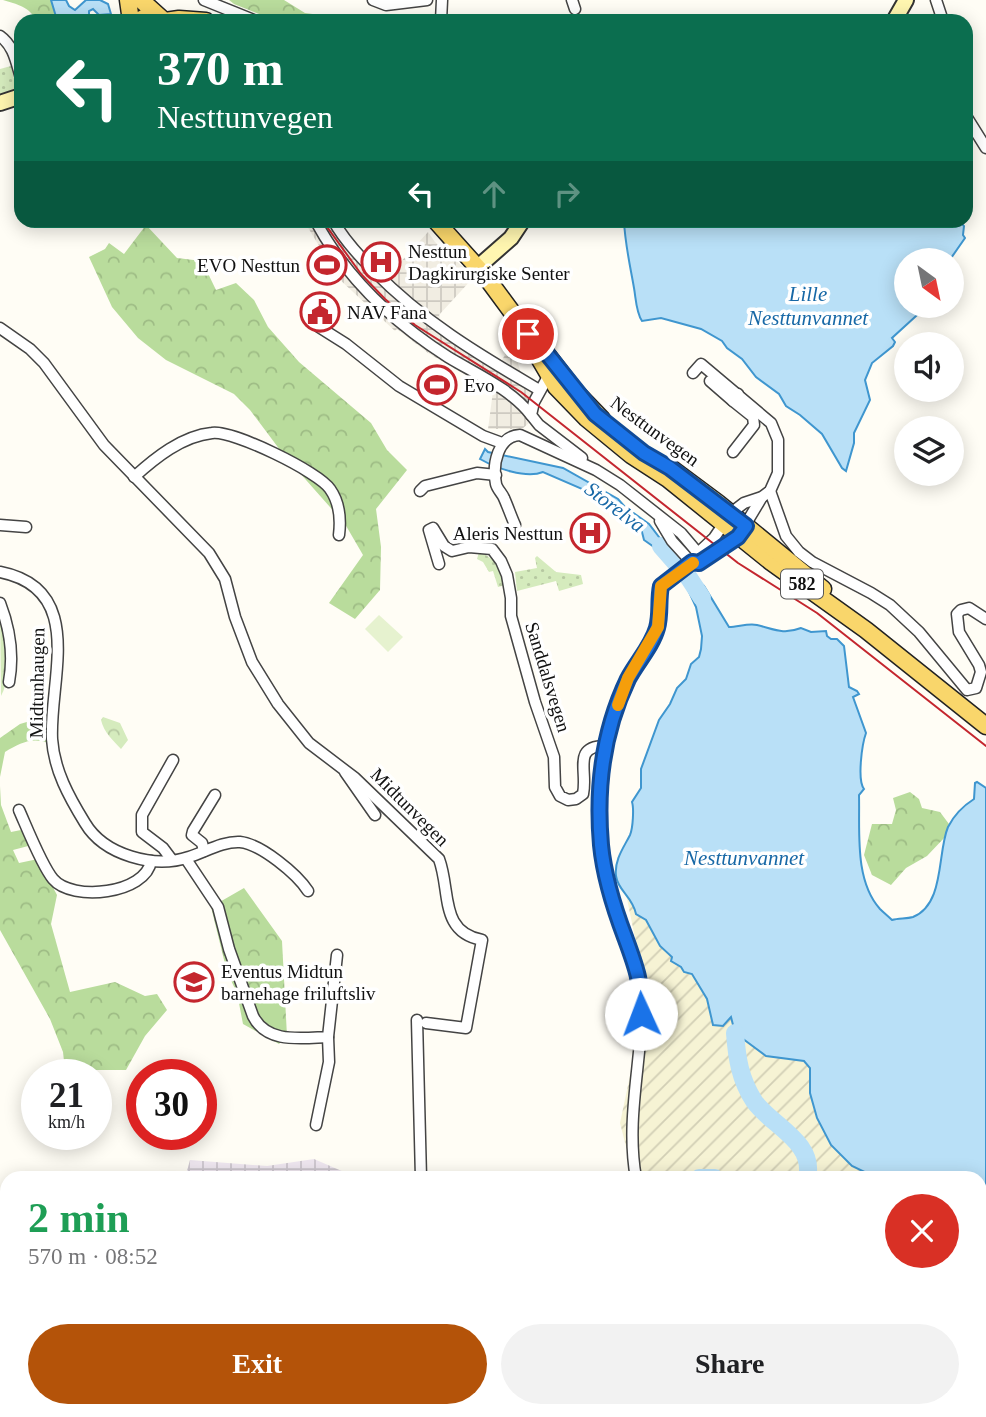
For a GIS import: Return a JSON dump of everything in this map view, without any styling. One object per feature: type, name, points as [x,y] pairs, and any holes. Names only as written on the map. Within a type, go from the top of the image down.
[{"type":"main road","points":[[141,0],[156,14]]},
{"type":"main road","name":"Nesttunvegen","points":[[442,228],[478,267],[552,371],[595,414],[644,453],[670,468],[742,532],[804,572],[866,630],[986,726]]},
{"type":"main road","name":"Nesttunvegen","points":[[552,371],[567,400],[631,455],[727,519]]},
{"type":"street","points":[[204,0],[239,14]]},
{"type":"street","points":[[373,0],[386,5],[427,0]]},
{"type":"street","points":[[0,36],[9,43],[14,55]]},
{"type":"street","points":[[973,127],[986,148]]},
{"type":"street","points":[[319,228],[349,272],[380,305],[445,355],[521,401],[539,425],[596,470],[637,497],[681,533],[698,553]]},
{"type":"street","name":"Nesttunvegen","points":[[339,228],[362,259],[417,312],[464,345],[538,390],[555,393],[567,400]]},
{"type":"street","points":[[478,267],[511,238],[518,228]]},
{"type":"street","points":[[319,327],[346,344],[399,386],[500,447]]},
{"type":"street","name":"Midtunvegen","points":[[0,328],[30,349],[44,363],[104,445],[204,548],[225,579],[243,640],[262,680],[278,704],[309,743],[341,766],[439,859],[444,874],[448,911],[455,924],[470,938],[482,940],[466,1028],[421,1022],[418,1063],[421,1171]]},
{"type":"street","points":[[693,373],[701,364],[753,417],[754,425],[733,452]]},
{"type":"street","points":[[531,415],[538,390],[552,371]]},
{"type":"street","points":[[690,564],[699,563],[742,532],[778,472],[775,431],[764,416],[710,381]]},
{"type":"street","points":[[134,477],[169,450],[194,437],[210,433],[230,434],[309,472],[329,487],[340,511],[340,535]]},
{"type":"street","points":[[515,525],[493,473],[500,447],[510,437],[520,435],[596,470]]},
{"type":"street","points":[[425,491],[425,486],[477,473],[493,473]]},
{"type":"street","points":[[635,1171],[634,1098],[642,996],[637,969],[611,894],[601,848],[600,789],[605,746],[628,678],[658,627],[661,586],[690,564],[727,519],[744,503],[766,494]]},
{"type":"street","points":[[766,494],[786,536],[799,552],[890,605],[934,649],[967,690],[976,688],[981,672],[959,632],[957,614],[969,608],[986,619]]},
{"type":"street","points":[[656,515],[690,564]]},
{"type":"street","points":[[0,525],[26,527]]},
{"type":"street","name":"Sanddalsvegen","points":[[439,564],[429,530],[433,528],[444,546],[452,551],[469,547],[492,549],[501,561],[508,575],[515,629],[535,702],[554,757],[555,787],[560,796],[568,800],[583,794],[583,757],[586,750],[593,746],[605,746]]},
{"type":"street","name":"Midtunhaugen","points":[[0,572],[21,578],[32,586],[47,603],[58,626],[52,739],[54,755],[67,792],[89,831],[116,850],[151,861],[186,859],[233,842],[248,844],[298,876],[308,891]]},
{"type":"street","name":"Midtunhaugen","points":[[0,603],[12,652],[9,682]]},
{"type":"street","points":[[172,860],[141,828],[142,815],[173,760]]},
{"type":"street","name":"Midtunvegen","points":[[341,766],[375,815]]},
{"type":"street","points":[[204,851],[202,843],[194,838],[192,831],[215,795]]},
{"type":"street","points":[[19,810],[53,879],[62,888],[72,892],[112,890],[130,885],[147,871],[151,861]]},
{"type":"street","points":[[186,859],[218,906],[229,949],[258,1026],[275,1035],[289,1038],[328,1037]]},
{"type":"street","points":[[316,1125],[329,1062],[328,1037],[337,955]]},
{"type":"shaded area","points":[[308,228],[340,228],[385,279],[428,232],[435,242],[471,274],[472,279],[439,315],[436,323],[501,362],[512,342],[521,374],[537,386],[525,407],[529,423],[522,429],[488,429],[493,391],[428,353],[397,329],[395,331],[338,278],[341,275]]},
{"type":"shaded area","points":[[626,894],[633,900],[636,914],[646,920],[660,946],[672,957],[672,962],[684,972],[692,974],[707,999],[713,1025],[731,1017],[735,1033],[766,1056],[805,1061],[811,1068],[810,1093],[817,1118],[831,1144],[852,1166],[862,1171],[632,1171],[620,1123],[647,996]]},
{"type":"shaded area","points":[[314,1159],[342,1171],[187,1171],[190,1160],[267,1166]]},
{"type":"green space","points":[[3,0],[51,0],[55,14],[32,14]]},
{"type":"green space","points":[[229,0],[284,0],[305,13],[313,14],[259,14]]},
{"type":"green space","points":[[11,66],[14,90],[0,94],[0,69]]},
{"type":"green space","points":[[144,228],[149,228],[177,258],[202,261],[216,290],[236,283],[254,300],[268,327],[299,362],[371,423],[387,450],[407,470],[376,509],[381,547],[380,590],[355,619],[329,603],[363,555],[345,524],[234,394],[166,360],[138,338],[112,307],[89,257],[105,249],[109,243],[124,254]]},
{"type":"green space","points":[[479,552],[490,557],[497,565],[506,585],[498,587],[493,571],[489,572],[483,562],[477,559]]},
{"type":"green space","points":[[537,556],[556,572],[581,575],[583,584],[559,591],[556,581],[517,591],[515,572],[537,568]]},
{"type":"green space","points":[[0,610],[9,664],[1,696]]},
{"type":"green space","points":[[379,615],[403,637],[388,652],[365,629]]},
{"type":"green space","points":[[47,716],[48,743],[26,742],[5,752],[0,777],[0,738],[20,724]]},
{"type":"green space","points":[[103,717],[120,723],[128,740],[121,749],[104,729],[101,720]]},
{"type":"green space","points":[[0,786],[1,805],[11,832],[26,829],[32,845],[13,850],[19,863],[38,859],[57,895],[51,924],[70,992],[115,982],[145,996],[157,994],[167,1010],[145,1036],[132,1059],[126,1059],[126,1070],[112,1070],[112,1059],[64,1059],[50,1019],[0,930]]},
{"type":"green space","points":[[910,792],[919,799],[922,808],[940,812],[949,824],[945,837],[927,856],[906,868],[891,885],[872,875],[864,855],[872,824],[892,824],[896,810],[893,798]]},
{"type":"green space","points":[[244,888],[282,941],[287,1036],[279,1044],[243,1024],[237,993],[227,972],[211,907]]},
{"type":"water","points":[[51,0],[66,0],[75,10],[86,0],[100,0],[108,4],[111,14],[98,14],[93,9],[89,14],[55,14]]},
{"type":"water","name":"Lille Nesttunvannet","points":[[625,228],[964,228],[965,238],[958,248],[894,248],[894,318],[914,318],[899,332],[894,332],[893,346],[872,363],[865,380],[870,400],[854,433],[846,471],[822,434],[786,406],[779,394],[756,377],[742,359],[722,341],[701,329],[661,318],[642,321],[636,305]]},
{"type":"water","points":[[485,449],[488,452],[563,468],[618,499],[649,524],[675,558],[675,562],[670,566],[661,552],[644,540],[642,532],[587,491],[543,472],[511,472],[494,466],[480,459]]},
{"type":"water","name":"Nesttunvannet","points":[[692,575],[704,586],[729,627],[754,625],[784,631],[801,628],[811,632],[826,631],[827,636],[837,639],[844,646],[849,687],[859,694],[853,697],[866,733],[861,770],[864,789],[859,795],[862,869],[872,897],[892,920],[913,917],[930,901],[935,890],[948,827],[959,811],[974,799],[975,783],[986,788],[986,1171],[862,1171],[852,1166],[831,1145],[817,1118],[810,1093],[810,1068],[804,1061],[766,1056],[735,1033],[731,1017],[723,1026],[713,1025],[707,999],[692,974],[684,972],[671,961],[672,957],[660,946],[646,920],[636,914],[617,881],[616,865],[631,832],[632,802],[641,788],[641,769],[659,720],[677,688],[686,679],[691,664],[699,657],[701,649],[702,636],[696,607],[684,581]]},
{"type":"waterway","name":"Storelva","points":[[661,546],[689,578],[702,598]]},
{"type":"waterway","points":[[735,1033],[740,1068],[749,1093],[761,1110],[798,1144],[805,1154],[808,1171]]},
{"type":"tram line","points":[[328,228],[361,274],[415,325],[521,392],[738,563],[817,613],[986,746]]},
{"type":"slow traffic","points":[[618,705],[628,678],[658,627],[661,586],[693,563]]},
{"type":"place","name":"Nesttun Dagkirurgiske Senter","points":[[381,262]]},
{"type":"place","name":"EVO Nesttun","points":[[327,265]]},
{"type":"place","name":"NAV Fana","points":[[320,312]]},
{"type":"place","name":"Evo","points":[[437,385]]},
{"type":"place","name":"Aleris Nesttun","points":[[590,533]]},
{"type":"place","name":"Eventus Midtun barnehage friluftsliv","points":[[194,982]]},
{"type":"route","points":[[528,334],[536,340],[595,414],[644,453],[670,468],[746,526],[738,537],[699,563],[692,562],[661,586],[658,627],[628,678],[605,746],[600,776],[601,848],[611,894],[637,969],[642,996],[641,1014]]}]
